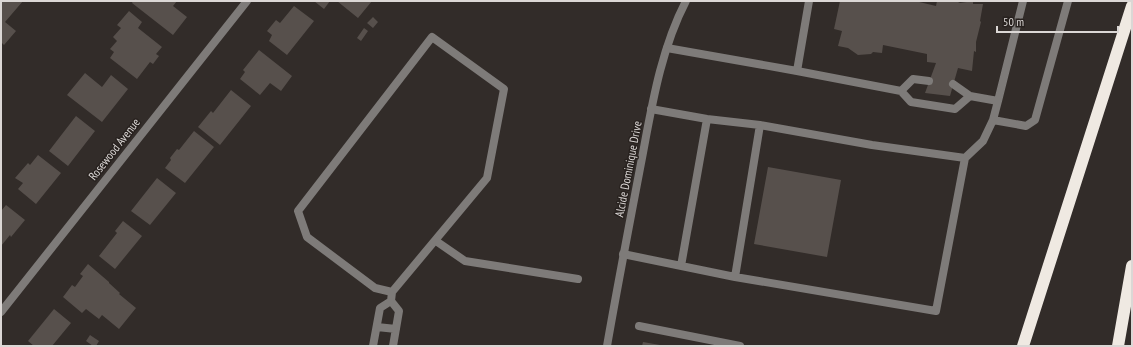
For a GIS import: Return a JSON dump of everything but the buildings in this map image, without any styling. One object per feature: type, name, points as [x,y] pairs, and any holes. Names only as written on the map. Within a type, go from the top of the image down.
[{"type":"highway","points":[[1023,346],[1132,6]]},
{"type":"highway","points":[[1118,346],[1132,266]]},
{"type":"street","name":"Rosewood Avenue","points":[[1,312],[247,1]]},
{"type":"street","name":"Alcide Dominique Drive","points":[[607,346],[651,109],[666,48],[680,12],[686,1]]},
{"type":"street","points":[[796,71],[809,1]]},
{"type":"street","points":[[624,254],[735,277],[936,311],[965,158],[983,141],[993,120],[1023,1]]},
{"type":"street","points":[[993,120],[1026,126],[1035,120],[1068,1]]},
{"type":"street","points":[[374,346],[380,308],[392,296],[487,178],[504,89],[432,37],[298,211],[307,237],[375,288],[392,296],[399,311],[393,346]]},
{"type":"street","points":[[666,48],[901,91],[911,102],[955,110],[970,96]]},
{"type":"street","points":[[901,91],[913,79],[929,81]]},
{"type":"street","points":[[954,84],[970,96],[998,101]]},
{"type":"street","points":[[651,109],[707,119],[760,124],[872,145],[965,158]]},
{"type":"street","points":[[681,266],[707,119]]},
{"type":"street","points":[[735,277],[760,124]]},
{"type":"street","points":[[436,241],[465,260],[578,279]]},
{"type":"street","points":[[639,326],[740,346]]},
{"type":"street","points":[[377,327],[396,329]]}]
